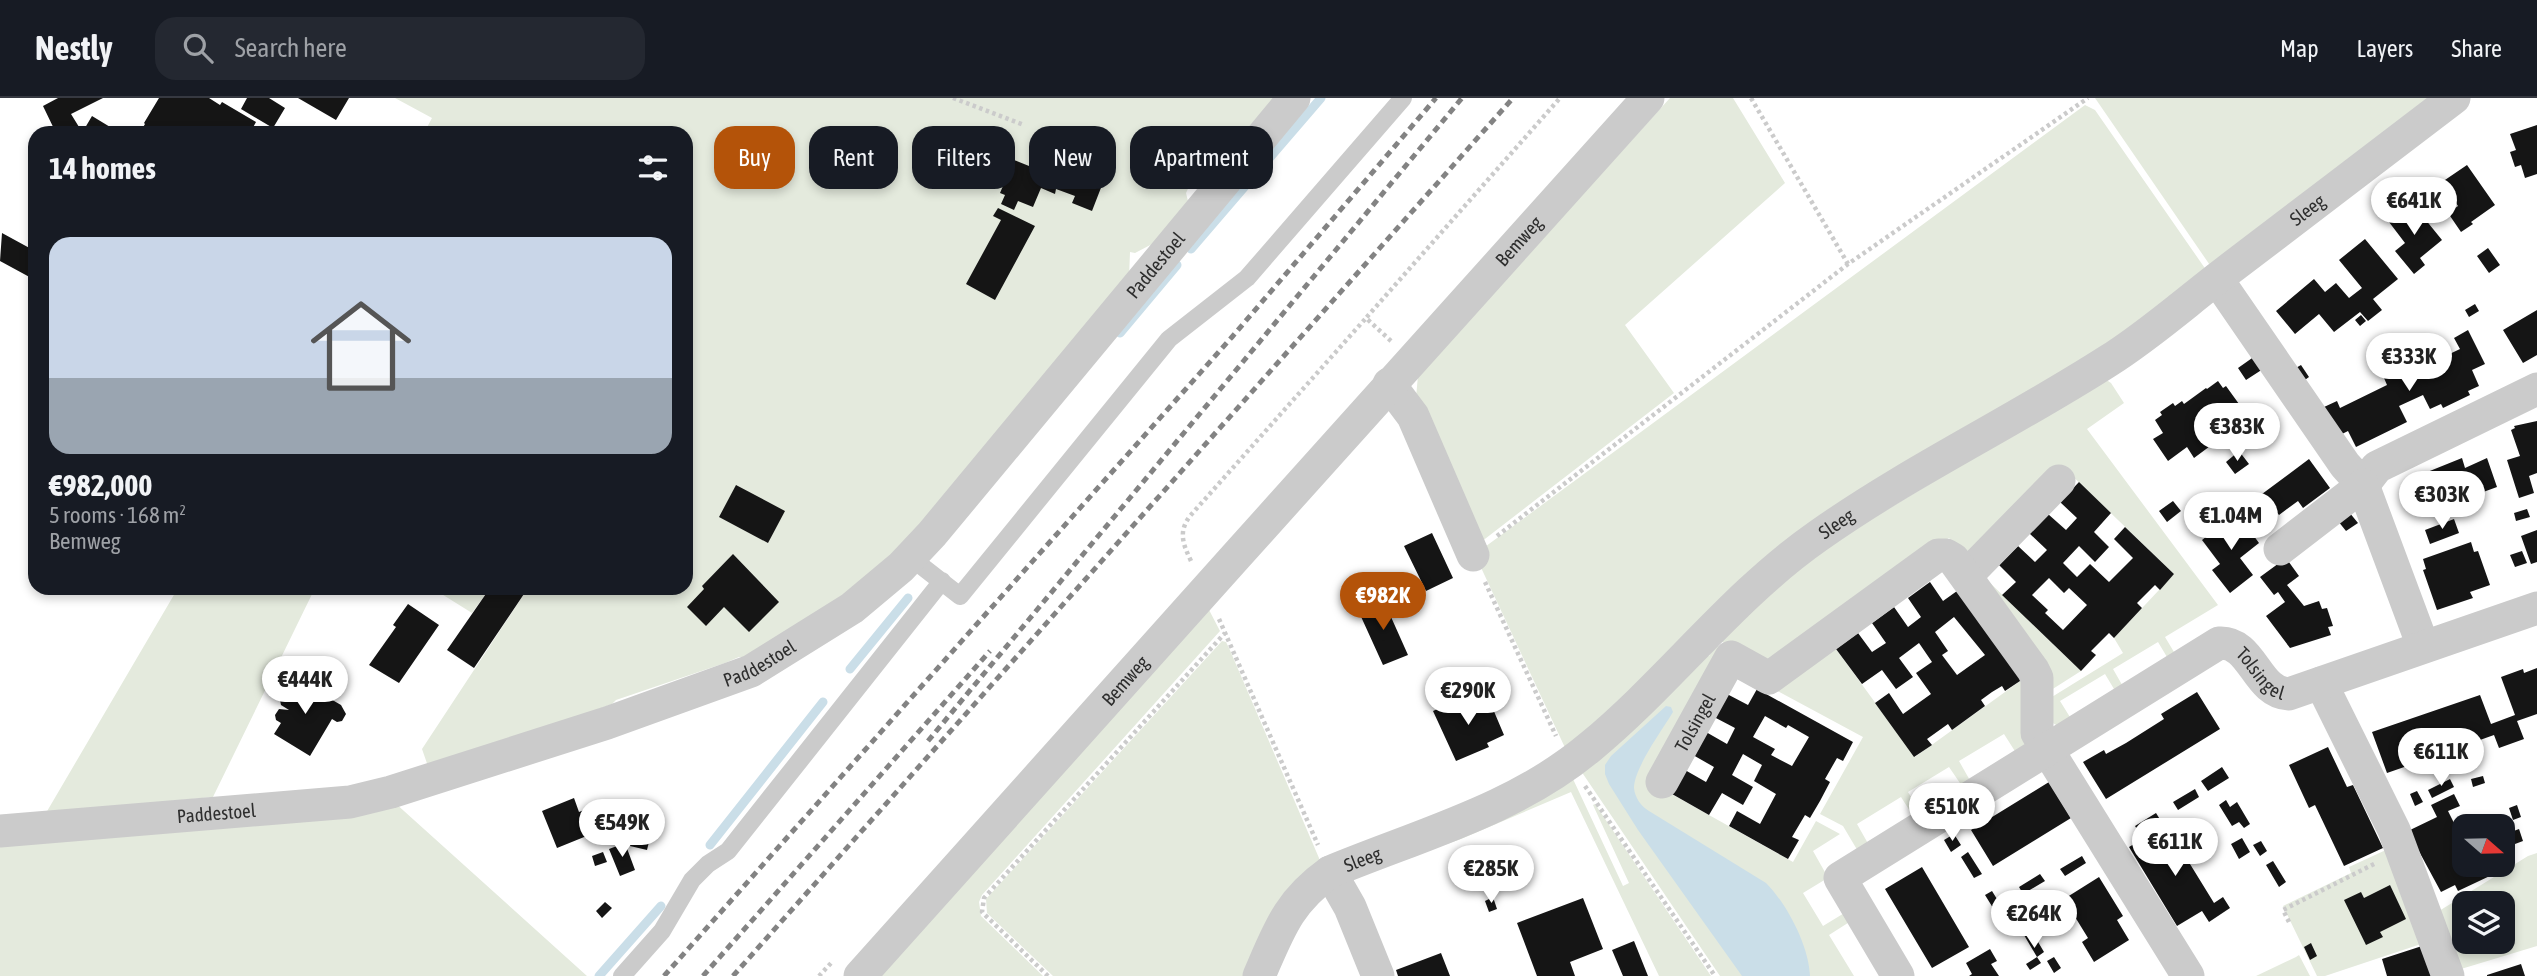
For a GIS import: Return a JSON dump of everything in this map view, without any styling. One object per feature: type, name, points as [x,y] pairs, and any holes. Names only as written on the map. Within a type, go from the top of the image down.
[{"type":"street","name":"Paddestoel","points":[[0,831],[350,802],[391,792],[607,723],[751,671],[852,608],[911,557],[1294,98]]},
{"type":"street","name":"Bemweg","points":[[860,976],[1648,98]]},
{"type":"street","name":"Sleeg","points":[[1259,976],[1284,919],[1295,902],[1330,872],[1492,808],[1537,785],[1559,770],[1606,733],[1735,604],[1807,544],[1882,495],[2111,359],[2454,98]]},
{"type":"street","points":[[2217,279],[2348,470],[2363,485],[2423,646]]},
{"type":"street","points":[[1389,384],[1413,416],[1473,555]]},
{"type":"street","points":[[2280,549],[2363,485],[2377,467],[2537,389]]},
{"type":"street","points":[[1966,576],[2059,481]]},
{"type":"street","name":"Tolsingel","points":[[1662,782],[1731,657],[1769,678],[1938,555],[1953,559],[2033,670],[2036,678],[2037,733],[2047,750]]},
{"type":"street","name":"Tolsingel","points":[[1898,976],[1840,878],[2219,643],[2238,646],[2269,687],[2278,694],[2289,694],[2537,608]]},
{"type":"street","points":[[2321,682],[2402,850],[2448,976]]},
{"type":"street","points":[[2047,750],[2188,976]]},
{"type":"street","points":[[1330,872],[1350,908],[1378,976]]},
{"type":"lane","points":[[911,557],[960,596],[1169,339],[1247,278],[1404,98]]},
{"type":"lane","points":[[622,976],[662,931],[692,880],[708,864],[728,851],[942,582]]},
{"type":"path","points":[[953,98],[1024,125]]},
{"type":"path","points":[[1330,872],[1185,547],[1182,538],[1185,523],[1560,98]]},
{"type":"path","points":[[1751,98],[1848,264]]},
{"type":"path","points":[[1473,555],[1848,264],[2088,98]]},
{"type":"path","points":[[1366,318],[1411,359]]},
{"type":"path","points":[[1048,976],[982,912],[984,898],[1225,633]]},
{"type":"path","points":[[2289,922],[2283,910],[2402,850]]},
{"type":"shaded area","points":[[395,98],[1275,98],[1250,126],[1130,126],[1130,189],[1188,189],[1186,193],[1189,205],[1156,242],[1135,253],[1130,252],[1129,278],[940,513],[863,585],[755,657],[739,657],[616,700],[612,704],[430,772],[422,749],[523,595],[693,595],[693,126],[428,126],[432,118]]},
{"type":"shaded area","points":[[1670,98],[1733,98],[1785,183],[1625,325],[1674,393],[1481,542],[1416,398],[1418,375]]},
{"type":"shaded area","points":[[2095,98],[2441,98],[2216,274]]},
{"type":"shaded area","points":[[2085,105],[2095,110],[2211,277],[1981,426],[1567,752],[1477,559],[1478,552]]},
{"type":"shaded area","points":[[2105,379],[2111,383],[2124,403],[2087,429],[2218,605],[2165,637],[2177,657],[2170,662],[2158,642],[2113,669],[2125,690],[2117,694],[2105,674],[2060,701],[2073,722],[2058,726],[2051,722],[2047,700],[2123,653],[2114,638],[2174,574],[2062,466],[1964,556],[1949,538],[1773,665],[1764,665],[1715,638],[1793,566]]},
{"type":"shaded area","points":[[1944,566],[2027,678],[2027,749],[2018,756],[2004,734],[1959,761],[1972,784],[1964,789],[1949,767],[1908,792],[1922,815],[1915,819],[1901,797],[1857,824],[1870,847],[1859,853],[1843,826],[1820,814],[1863,737],[1772,688],[1833,645],[1915,757],[2023,679],[1940,567]]},
{"type":"shaded area","points":[[1986,579],[2081,671],[2048,692]]},
{"type":"shaded area","points":[[174,595],[312,595],[213,797],[46,813]]},
{"type":"shaded area","points":[[443,595],[485,595],[472,613]]},
{"type":"shaded area","points":[[1207,606],[1220,631],[982,895],[979,902],[981,916],[1043,976],[876,976]]},
{"type":"shaded area","points":[[1222,641],[1226,642],[1229,648],[1322,865],[1250,976],[1053,976],[987,913],[986,899]]},
{"type":"shaded area","points":[[1716,645],[1724,649],[1650,782],[1793,862],[1816,821],[1840,834],[1813,851],[1826,874],[1826,879],[1803,893],[1823,926],[1846,912],[1851,921],[1829,935],[1854,976],[1720,976],[1579,768],[1702,653],[1709,656]]},
{"type":"shaded area","points":[[1573,779],[1623,886],[1629,883],[1593,805],[1595,804],[1711,976],[1659,976],[1571,792],[1461,839],[1356,876],[1349,890],[1348,877]]},
{"type":"shaded area","points":[[394,802],[587,976],[0,976],[0,844]]},
{"type":"shaded area","points":[[2388,849],[2427,942],[2325,976],[2317,976],[2283,906],[2351,873],[2349,867]]},
{"type":"shaded area","points":[[2537,853],[2537,946],[2515,953],[2515,891],[2471,891],[2494,877],[2515,877],[2515,864]]},
{"type":"shaded area","points":[[2452,903],[2452,945],[2439,911]]},
{"type":"shaded area","points":[[2455,954],[2511,954],[2461,969]]},
{"type":"shaded area","points":[[2299,955],[2310,976],[2256,976],[2296,957]]},
{"type":"water","points":[[1666,706],[1671,707],[1673,712],[1639,770],[1634,788],[1637,798],[1649,811],[1766,883],[1782,902],[1796,926],[1806,952],[1810,976],[1742,976],[1638,830],[1609,784],[1605,765],[1611,756]]},
{"type":"building","points":[[58,98],[103,98],[71,114],[78,126],[53,126],[43,106]]},
{"type":"building","points":[[159,98],[209,98],[220,105],[222,102],[256,122],[254,126],[144,126]]},
{"type":"building","points":[[247,98],[269,98],[285,108],[274,126],[241,109]]},
{"type":"building","points":[[298,98],[349,98],[336,120]]},
{"type":"building","points":[[92,116],[108,126],[86,126]]},
{"type":"building","points":[[2537,125],[2537,174],[2525,178],[2521,165],[2515,167],[2510,152],[2516,150],[2510,134]]},
{"type":"building","points":[[1015,160],[1029,166],[1029,189],[1041,189],[1033,207],[1018,201],[1014,210],[1001,204],[1005,195],[1000,193],[1002,189],[1015,189]]},
{"type":"building","points":[[2467,165],[2495,205],[2461,232],[2448,213],[2458,206],[2442,182]]},
{"type":"building","points":[[1043,189],[1056,189],[1055,194]]},
{"type":"building","points":[[1056,189],[1101,189],[1092,211],[1072,203],[1075,196]]},
{"type":"building","points":[[2412,203],[2442,240],[2420,258],[2425,265],[2414,274],[2395,251],[2405,243],[2389,222]]},
{"type":"building","points":[[998,208],[1035,226],[995,300],[966,284],[1001,220],[993,216]]},
{"type":"building","points":[[2,233],[28,247],[28,276],[0,261]]},
{"type":"building","points":[[2365,239],[2398,279],[2373,299],[2382,310],[2368,321],[2360,312],[2334,332],[2319,314],[2295,334],[2276,311],[2314,279],[2325,292],[2336,283],[2349,298],[2362,288],[2339,260]]},
{"type":"building","points":[[2488,248],[2500,265],[2489,273],[2477,256]]},
{"type":"building","points":[[2475,304],[2479,311],[2469,317],[2465,310]]},
{"type":"building","points":[[2537,310],[2537,355],[2523,363],[2503,330]]},
{"type":"building","points":[[2361,315],[2366,321],[2360,326],[2355,320]]},
{"type":"building","points":[[2468,330],[2485,364],[2472,370],[2479,386],[2468,391],[2470,395],[2443,408],[2441,404],[2430,409],[2423,395],[2399,406],[2407,422],[2356,447],[2348,431],[2338,436],[2324,407],[2337,401],[2340,408],[2387,385],[2384,378],[2396,372],[2394,366],[2408,360],[2414,371],[2460,349],[2454,338]]},
{"type":"building","points":[[2255,356],[2263,369],[2246,380],[2238,368]]},
{"type":"building","points":[[2301,365],[2309,377],[2302,382],[2294,369]]},
{"type":"building","points":[[2218,381],[2223,388],[2226,386],[2239,404],[2235,406],[2237,409],[2225,417],[2233,429],[2194,458],[2187,447],[2168,461],[2153,439],[2163,433],[2155,420],[2162,415],[2160,412],[2173,403],[2175,406],[2182,401],[2184,404]]},
{"type":"building","points":[[2537,421],[2537,473],[2529,476],[2534,493],[2519,498],[2507,460],[2520,456],[2511,430],[2514,426]]},
{"type":"building","points":[[2239,451],[2249,464],[2235,474],[2226,462]]},
{"type":"building","points":[[2462,458],[2465,468],[2487,458],[2497,487],[2475,495],[2476,499],[2450,508],[2453,514],[2444,517],[2440,508],[2418,516],[2405,481]]},
{"type":"building","points":[[2309,459],[2330,488],[2303,508],[2298,501],[2279,515],[2262,494]]},
{"type":"building","points":[[2079,482],[2111,513],[2094,532],[2109,547],[2095,562],[2079,546],[2063,563],[2077,577],[2090,564],[2109,582],[2133,558],[2114,539],[2125,527],[2174,574],[2160,590],[2155,585],[2137,603],[2142,608],[2114,638],[2109,633],[2091,651],[2096,655],[2081,671],[2002,595],[2016,582],[1999,565],[2018,546],[2035,562],[2047,550],[2029,533],[2048,514],[2066,530],[2077,518],[2060,502]],"holes":[[[2049,578],[2064,593],[2069,588],[2087,605],[2063,630],[2045,613],[2048,610],[2032,595]]]},
{"type":"building","points":[[736,485],[785,511],[768,543],[719,517]]},
{"type":"building","points":[[2173,501],[2181,511],[2167,522],[2159,511]]},
{"type":"building","points":[[2527,509],[2530,517],[2516,521],[2514,513]]},
{"type":"building","points":[[2349,512],[2358,523],[2346,531],[2338,521]]},
{"type":"building","points":[[2237,513],[2259,543],[2240,558],[2253,575],[2230,593],[2212,570],[2220,564],[2202,540]]},
{"type":"building","points":[[2454,519],[2459,533],[2430,544],[2425,530]]},
{"type":"building","points":[[2537,530],[2537,562],[2531,564],[2521,536]]},
{"type":"building","points":[[1432,533],[1453,578],[1426,591],[1404,546]]},
{"type":"building","points":[[2471,542],[2474,552],[2478,551],[2490,585],[2470,592],[2473,598],[2437,610],[2423,570],[2426,569],[2423,559]]},
{"type":"building","points":[[2522,551],[2527,563],[2515,567],[2510,555]]},
{"type":"building","points":[[733,554],[779,602],[749,632],[724,607],[706,626],[687,607],[704,589],[702,586]]},
{"type":"building","points":[[2286,558],[2299,576],[2287,585],[2304,606],[2319,601],[2322,609],[2327,608],[2333,626],[2328,627],[2331,635],[2290,648],[2266,616],[2285,602],[2278,592],[2274,595],[2260,577]]},
{"type":"building","points":[[1930,582],[1943,601],[1957,591],[2023,679],[2005,691],[2002,686],[1992,692],[1981,700],[1985,706],[1952,730],[1948,724],[1927,739],[1932,745],[1914,757],[1875,703],[1889,693],[1903,714],[1931,694],[1916,673],[1932,662],[1919,643],[1899,658],[1913,677],[1896,689],[1882,670],[1862,684],[1836,649],[1858,633],[1872,652],[1886,643],[1872,623],[1894,607],[1908,627],[1921,617],[1908,598]],"holes":[[[1954,617],[1985,655],[1957,675],[1942,655],[1948,651],[1935,632]]]},
{"type":"building","points":[[485,595],[523,595],[474,668],[447,650]]},
{"type":"building","points":[[1383,599],[1408,655],[1383,665],[1358,610]]},
{"type":"building","points":[[408,604],[439,625],[399,683],[369,665],[396,627],[393,625]]},
{"type":"building","points":[[2537,668],[2537,714],[2517,721],[2524,739],[2499,748],[2494,735],[2449,751],[2447,745],[2408,759],[2410,765],[2387,773],[2372,732],[2480,695],[2491,724],[2515,715],[2501,677],[2523,669],[2524,673]]},
{"type":"building","points":[[296,679],[341,705],[346,714],[342,721],[332,719],[310,756],[274,734],[281,723],[276,720],[275,715],[279,709],[289,710],[281,705],[279,695],[287,681]]},
{"type":"building","points":[[1757,689],[1853,742],[1843,761],[1837,758],[1825,779],[1830,782],[1810,818],[1805,815],[1792,837],[1799,840],[1788,859],[1729,826],[1737,811],[1760,824],[1776,794],[1754,781],[1762,765],[1743,754],[1732,775],[1753,787],[1743,805],[1722,793],[1709,815],[1672,794],[1685,770],[1706,782],[1714,767],[1693,755],[1706,732],[1727,744],[1735,728],[1714,717],[1727,694],[1748,705]],"holes":[[[1765,716],[1786,728],[1788,725],[1809,737],[1792,766],[1771,755],[1775,749],[1753,737]]]},
{"type":"building","points":[[2197,692],[2220,729],[2106,799],[2083,762],[2104,750],[2106,754],[2126,743],[2164,719],[2161,714]]},
{"type":"building","points":[[1466,696],[1472,710],[1490,702],[1504,735],[1487,743],[1489,747],[1456,761],[1433,711]]},
{"type":"building","points":[[2328,747],[2347,787],[2353,785],[2383,848],[2344,866],[2315,805],[2309,808],[2289,765]]},
{"type":"building","points":[[2222,767],[2229,778],[2208,791],[2201,781]]},
{"type":"building","points":[[2483,776],[2485,783],[2473,787],[2471,779]]},
{"type":"building","points":[[2450,779],[2454,787],[2432,798],[2428,790]]},
{"type":"building","points":[[2049,782],[2071,818],[1993,866],[1971,830]]},
{"type":"building","points":[[2195,789],[2199,797],[2178,810],[2173,802]]},
{"type":"building","points":[[2417,791],[2423,802],[2415,806],[2410,794]]},
{"type":"building","points":[[2454,794],[2460,806],[2448,811],[2452,819],[2452,877],[2488,877],[2458,891],[2455,885],[2441,892],[2408,831],[2437,817],[2431,805]]},
{"type":"building","points":[[574,798],[579,812],[584,810],[594,833],[557,848],[542,811]]},
{"type":"building","points":[[2226,800],[2230,807],[2237,802],[2250,824],[2244,828],[2239,822],[2232,826],[2219,805]]},
{"type":"building","points":[[2517,805],[2521,817],[2515,819],[2515,814],[2511,814],[2509,808]]},
{"type":"building","points":[[2156,813],[2161,821],[2140,834],[2135,826]]},
{"type":"building","points":[[635,821],[653,825],[647,850],[630,846]]},
{"type":"building","points":[[2166,825],[2214,903],[2223,897],[2230,908],[2209,922],[2202,911],[2177,926],[2129,847]]},
{"type":"building","points":[[2519,829],[2523,841],[2515,844],[2515,830]]},
{"type":"building","points":[[1954,834],[1961,845],[1951,852],[1944,840]]},
{"type":"building","points":[[2242,838],[2250,852],[2239,859],[2231,844]]},
{"type":"building","points":[[2261,841],[2267,851],[2260,856],[2253,845]]},
{"type":"building","points":[[625,843],[635,870],[620,876],[609,849]]},
{"type":"building","points":[[603,852],[607,862],[595,866],[592,856]]},
{"type":"building","points":[[1968,852],[1982,874],[1974,878],[1961,857]]},
{"type":"building","points":[[2082,856],[2086,863],[2065,876],[2060,869]]},
{"type":"building","points":[[2273,861],[2286,882],[2279,887],[2266,865]]},
{"type":"building","points":[[1922,867],[1969,947],[1932,968],[1885,889]]},
{"type":"building","points":[[2040,874],[2045,881],[2023,894],[2019,887]]},
{"type":"building","points":[[2099,877],[2123,916],[2117,920],[2129,940],[2094,962],[2082,942],[2088,938],[2064,899]]},
{"type":"building","points":[[2390,885],[2406,919],[2380,932],[2383,937],[2366,945],[2344,900],[2361,892],[2364,898]]},
{"type":"building","points":[[1992,891],[2005,912],[1998,916],[1985,895]]},
{"type":"building","points":[[1493,897],[1497,909],[1489,912],[1485,901]]},
{"type":"building","points":[[1583,898],[1603,949],[1570,962],[1575,976],[1537,976],[1517,923]]},
{"type":"building","points":[[605,902],[612,908],[602,918],[596,911]]},
{"type":"building","points":[[2020,904],[2025,911],[2014,918],[2009,911]]},
{"type":"building","points":[[2031,930],[2044,952],[2037,957],[2024,935]]},
{"type":"building","points":[[1634,941],[1648,976],[1623,976],[1612,950]]},
{"type":"building","points":[[2311,943],[2317,956],[2310,960],[2304,947]]},
{"type":"building","points":[[2422,946],[2432,976],[2387,976],[2382,959]]},
{"type":"building","points":[[1990,949],[1997,961],[1991,964],[1999,976],[1969,976],[1972,974],[1966,963]]},
{"type":"building","points":[[1441,953],[1450,976],[1398,976],[1396,970]]},
{"type":"building","points":[[2037,957],[2041,963],[2030,970],[2026,964]]},
{"type":"building","points":[[2054,957],[2061,968],[2054,973],[2047,961]]},
{"type":"building","points":[[2521,964],[2525,976],[2487,976],[2487,975]]},
{"type":"waterway","points":[[1191,249],[1321,98]]},
{"type":"waterway","points":[[1120,333],[1177,265]]},
{"type":"waterway","points":[[850,669],[908,598]]},
{"type":"waterway","points":[[710,845],[823,702]]},
{"type":"waterway","points":[[599,976],[661,906]]},
{"type":"railway","points":[[664,976],[1232,337],[1436,98]]},
{"type":"railway","points":[[928,741],[1462,98]]},
{"type":"railway","points":[[733,976],[1513,98]]},
{"type":"railway","points":[[703,976],[990,651]]}]
